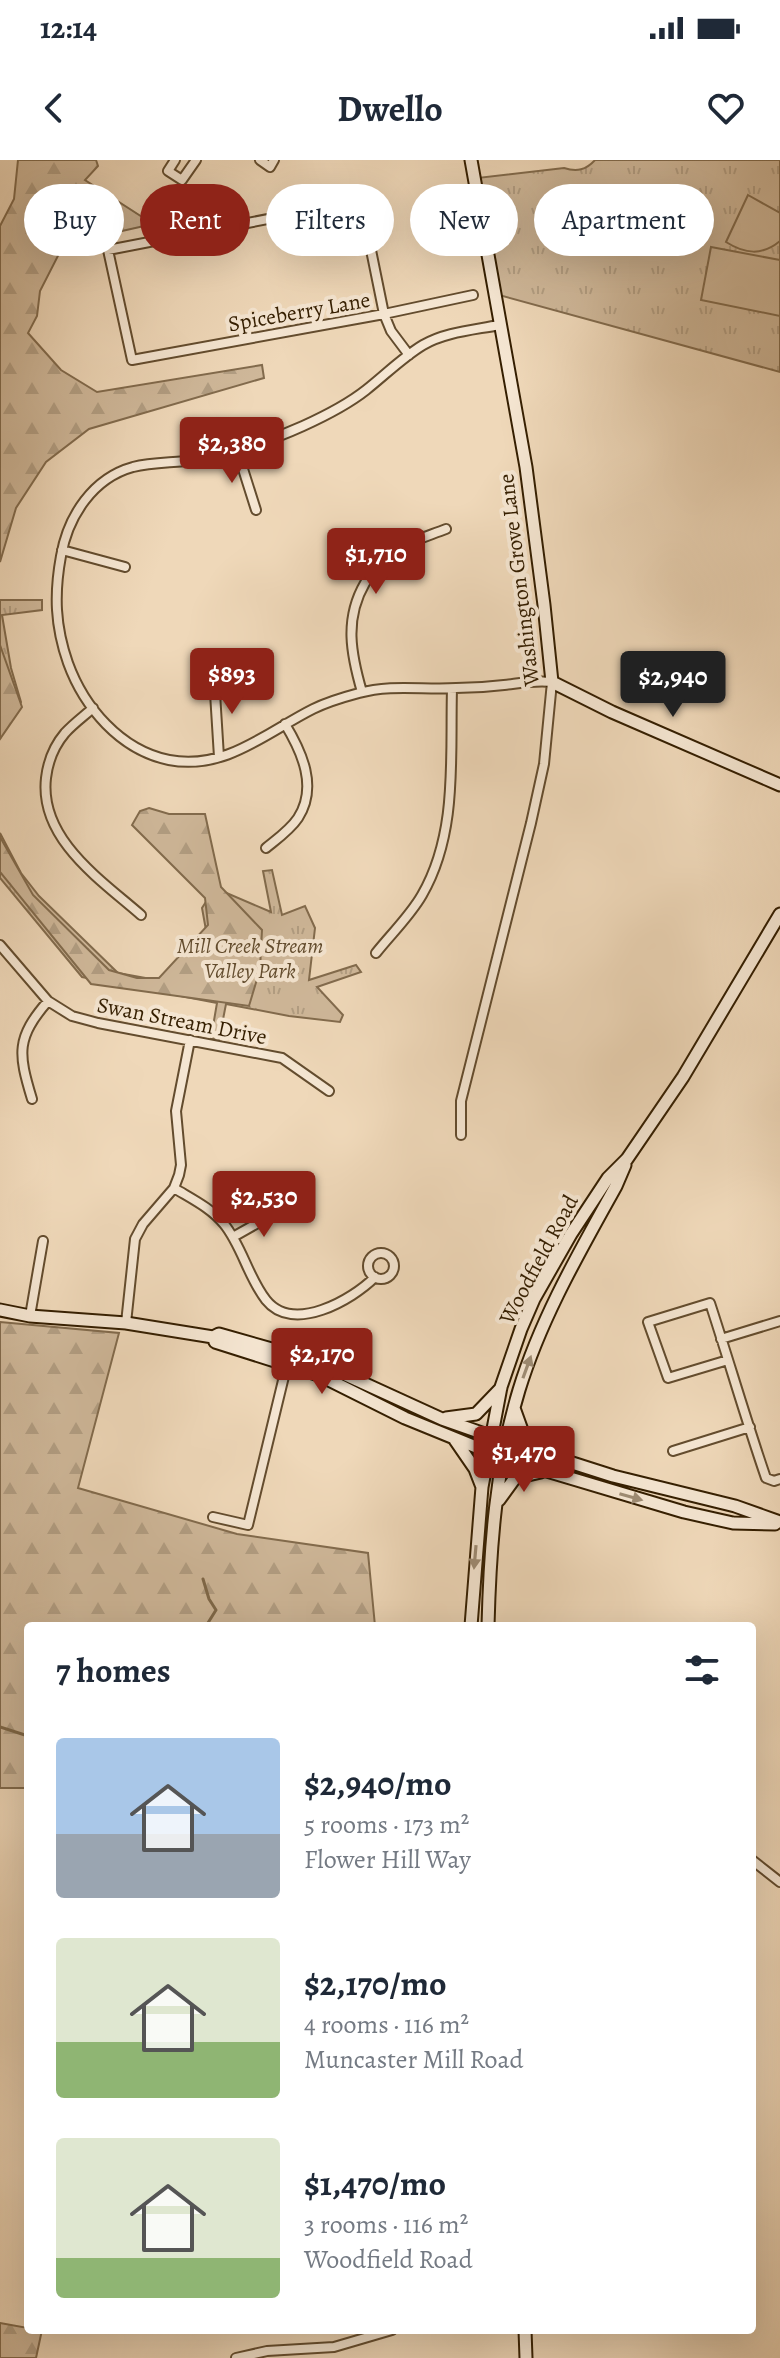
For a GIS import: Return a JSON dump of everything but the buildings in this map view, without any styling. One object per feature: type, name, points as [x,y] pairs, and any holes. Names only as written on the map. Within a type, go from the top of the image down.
[{"type":"main road","name":"Washington Grove Lane","points":[[471,160],[526,467],[552,682]]},
{"type":"main road","points":[[552,682],[612,712],[780,785]]},
{"type":"main road","name":"Woodfield Road","points":[[471,1622],[482,1487],[501,1387],[521,1329],[571,1234],[608,1178],[627,1159],[683,1077],[780,914]]},
{"type":"main road","name":"Woodfield Road","points":[[488,1622],[496,1504],[514,1408],[546,1319],[627,1159]]},
{"type":"main road","points":[[0,1310],[30,1316],[126,1323],[213,1337],[219,1334],[337,1371],[442,1419],[491,1437],[613,1476],[735,1506],[780,1523]]},
{"type":"main road","points":[[213,1337],[215,1342],[329,1380],[455,1440],[503,1458],[684,1512],[733,1523],[780,1523]]},
{"type":"main road","points":[[442,1419],[476,1414],[501,1387]]},
{"type":"main road","points":[[514,1408],[534,1451]]},
{"type":"main road","points":[[455,1440],[475,1469],[482,1487]]},
{"type":"main road","points":[[496,1504],[515,1478],[543,1471]]},
{"type":"main road","points":[[525,2334],[526,2358]]},
{"type":"street","points":[[175,160],[168,171],[182,180],[196,160]]},
{"type":"street","points":[[260,160],[270,167],[274,160]]},
{"type":"street","name":"Spiceberry Lane","points":[[384,314],[361,201],[108,250],[132,360],[384,314],[473,295]]},
{"type":"street","points":[[384,314],[391,331],[409,355]]},
{"type":"street","points":[[499,325],[442,336],[423,345],[362,393],[325,416],[283,436],[193,460],[135,467],[111,475],[97,486],[69,528],[56,586],[58,624],[77,685],[93,708],[120,737],[134,747],[169,760],[219,757],[244,749],[316,707],[362,692],[401,687],[452,689],[536,680],[552,682]]},
{"type":"street","points":[[237,450],[256,510]]},
{"type":"street","points":[[362,692],[352,658],[350,636],[358,595],[374,568],[392,552],[446,529]]},
{"type":"street","points":[[62,550],[125,567]]},
{"type":"street","points":[[214,677],[219,757]]},
{"type":"street","name":"Washington Grove Lane","points":[[461,1135],[461,1101],[544,764],[552,682]]},
{"type":"street","points":[[376,953],[421,898],[443,846],[449,817],[452,689]]},
{"type":"street","points":[[93,708],[66,732],[53,751],[46,777],[47,804],[56,828],[75,856],[141,915]]},
{"type":"street","points":[[266,848],[300,816],[306,794],[305,761],[285,724]]},
{"type":"street","name":"Swan Stream Drive","points":[[0,945],[48,1001],[72,1016],[282,1058],[329,1091]]},
{"type":"street","points":[[32,1099],[22,1066],[22,1043],[31,1020],[48,1001]]},
{"type":"street","points":[[126,1323],[135,1239],[143,1224],[174,1188],[181,1165],[176,1111],[190,1040]]},
{"type":"street","points":[[174,1188],[212,1211],[233,1237],[265,1298],[282,1311],[318,1312],[354,1294],[375,1277]]},
{"type":"street","points":[[233,1237],[279,1211]]},
{"type":"street","points":[[30,1316],[43,1241]]},
{"type":"street","points":[[728,1360],[668,1378],[648,1322],[710,1303],[766,1478],[774,1481],[780,1479]]},
{"type":"street","points":[[721,1339],[780,1321]]},
{"type":"street","points":[[213,1517],[248,1525],[287,1364]]},
{"type":"street","points":[[673,1451],[750,1427]]},
{"type":"street","points":[[756,1863],[780,1882]]},
{"type":"street","points":[[236,2358],[267,2351],[334,2347],[378,2334]]},
{"type":"green space","points":[[18,160],[96,160],[98,166],[85,180],[91,184],[24,184],[24,256],[58,256],[40,291],[37,316],[28,333],[61,370],[97,392],[262,365],[264,378],[89,429],[46,462],[16,508],[0,562],[0,226],[14,199]]},
{"type":"green space","points":[[595,160],[780,160],[780,372],[499,295],[492,256],[518,256],[518,184],[478,184],[477,178],[564,168],[577,170]]},
{"type":"green space","points":[[748,195],[780,213],[780,241],[760,251],[747,251],[726,242]]},
{"type":"green space","points":[[124,205],[140,216],[140,227],[124,231]]},
{"type":"green space","points":[[714,248],[780,260],[780,316],[701,300],[709,256],[714,256]]},
{"type":"green space","points":[[0,600],[42,600],[42,610],[2,615],[11,668],[21,702],[0,739]]},
{"type":"green space","points":[[0,645],[22,707],[0,739]]},
{"type":"green space","points":[[149,808],[169,814],[205,814],[221,887],[262,930],[260,969],[249,1006],[91,984],[0,872],[0,837],[33,895],[109,970],[137,978],[159,978],[208,925],[205,898],[132,825],[140,811]]},
{"type":"green space","name":"Mill Creek Stream Valley Park","points":[[0,833],[21,873],[39,896],[118,973],[162,981],[206,930],[202,908],[215,888],[271,912],[263,871],[272,870],[282,915],[305,906],[315,928],[309,980],[356,965],[361,972],[317,987],[343,1015],[340,1022],[226,1004],[219,1040],[211,1038],[217,1003],[82,977],[0,878]]},
{"type":"green space","points":[[0,1322],[119,1333],[78,1488],[237,1534],[368,1553],[375,1622],[24,1622],[24,1788],[0,1788]]},
{"type":"green space","points":[[0,2323],[24,2327],[24,2334],[41,2334],[36,2358],[0,2358]]},
{"type":"waterway","points":[[203,1579],[216,1610],[208,1622]]},
{"type":"waterway","points":[[0,1727],[24,1735]]}]
